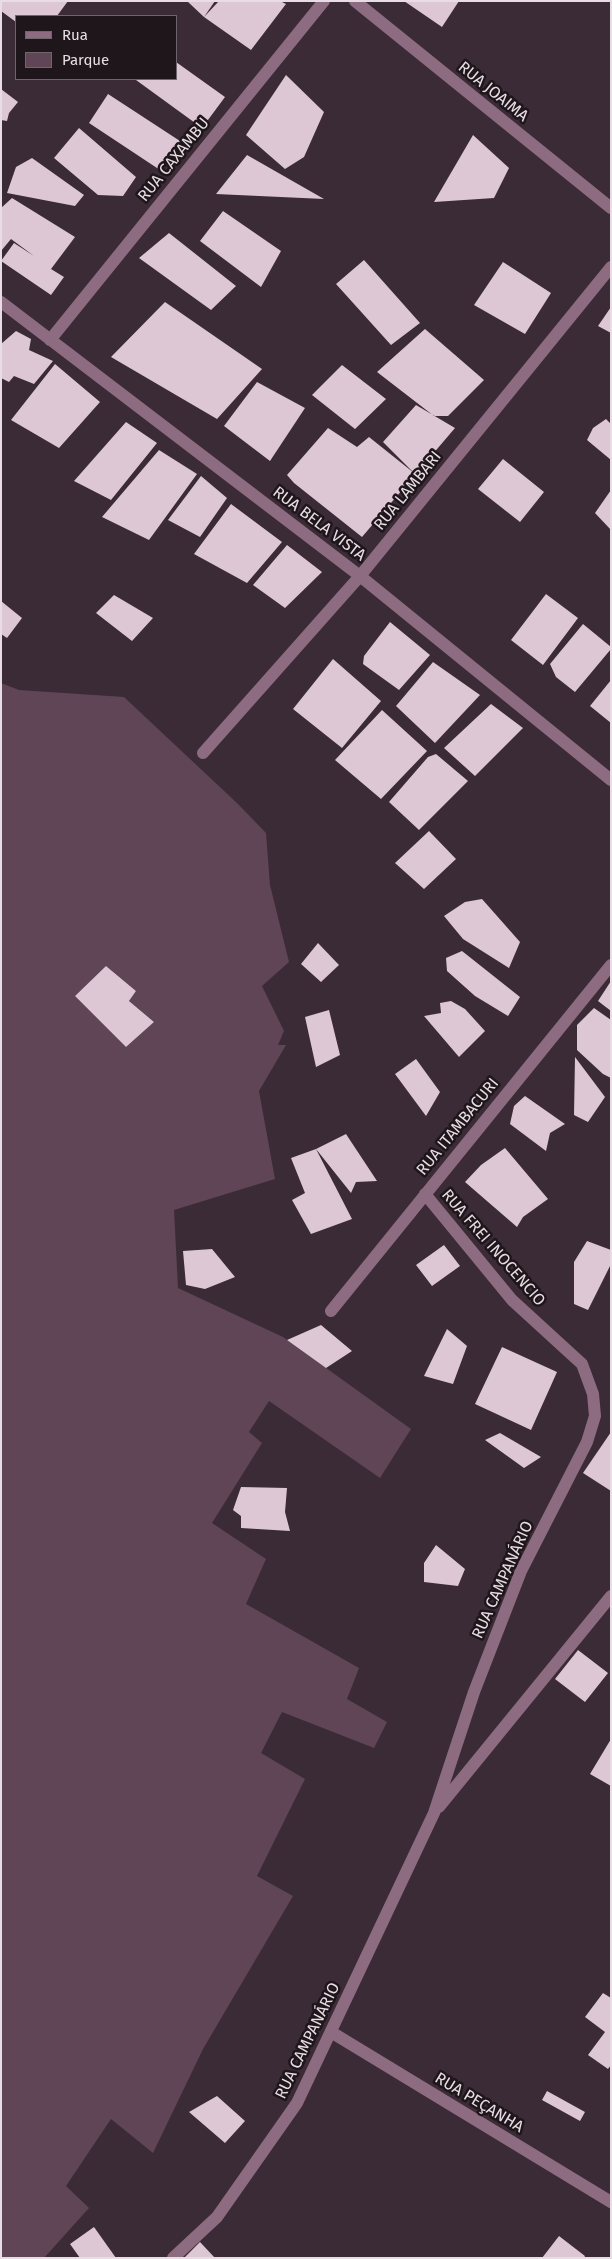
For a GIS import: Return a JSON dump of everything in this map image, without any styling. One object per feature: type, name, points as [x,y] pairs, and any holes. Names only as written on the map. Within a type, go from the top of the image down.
[{"type":"street","name":"RUA CAXAMBU","points":[[50,340],[324,1]]},
{"type":"street","name":"RUA JOAIMA","points":[[355,1],[611,208]]},
{"type":"street","name":"RUA LAMBARI","points":[[204,754],[360,576],[611,267]]},
{"type":"street","name":"RUA BELA VISTA","points":[[1,302],[360,576],[611,780]]},
{"type":"street","name":"RUA ITAMBACURI","points":[[331,1311],[611,965]]},
{"type":"street","name":"RUA FREI INOCENCIO","points":[[425,1194],[512,1300],[582,1364]]},
{"type":"street","name":"RUA CAMPANÁRIO","points":[[173,2258],[217,2217],[297,2103],[434,1813],[474,1692],[521,1571],[587,1442],[595,1416],[593,1394],[582,1364]]},
{"type":"street","name":"RUA CAMPANÁRIO","points":[[434,1813],[611,1596]]},
{"type":"street","name":"RUA PEÇANHA","points":[[330,2032],[611,2202]]},
{"type":"green space","points":[[1,683],[19,690],[124,697],[238,804],[266,833],[270,885],[289,962],[262,986],[284,1031],[278,1045],[286,1045],[259,1091],[275,1179],[174,1210],[178,1288],[283,1337],[411,1429],[380,1478],[269,1401],[249,1432],[262,1443],[212,1523],[266,1559],[246,1604],[359,1668],[347,1699],[387,1722],[374,1748],[282,1712],[261,1753],[305,1779],[257,1876],[293,1896],[203,2049],[153,2153],[111,2119],[66,2186],[89,2208],[44,2258],[1,2258]],"holes":[[[106,966],[136,991],[129,1001],[154,1022],[126,1047],[75,996]]]},
{"type":"building","points":[[1,1],[68,1],[58,15],[15,15],[15,21],[1,11]]},
{"type":"building","points":[[187,1],[215,1],[204,17]]},
{"type":"building","points":[[219,1],[280,1],[286,4],[251,50],[204,17]]},
{"type":"building","points":[[404,1],[459,1],[442,27]]},
{"type":"building","points":[[178,63],[225,97],[202,128],[136,80],[178,80]]},
{"type":"building","points":[[286,75],[324,112],[304,157],[285,169],[246,135]]},
{"type":"building","points":[[1,89],[18,102],[9,113],[7,121],[1,120]]},
{"type":"building","points":[[108,94],[180,141],[160,170],[89,123]]},
{"type":"building","points":[[79,128],[136,177],[123,196],[98,195],[54,158]]},
{"type":"building","points":[[473,135],[509,168],[494,198],[434,202]]},
{"type":"building","points":[[247,155],[324,199],[216,194]]},
{"type":"building","points":[[32,158],[84,195],[75,206],[7,193],[16,167]]},
{"type":"building","points":[[12,198],[75,237],[51,269],[64,277],[51,295],[1,261],[14,243],[34,256],[11,239],[1,251],[1,208]]},
{"type":"building","points":[[223,211],[281,251],[261,287],[200,241]]},
{"type":"building","points":[[169,233],[236,286],[211,310],[139,258]]},
{"type":"building","points":[[364,260],[420,323],[391,345],[336,284]]},
{"type":"building","points":[[503,262],[551,293],[525,334],[474,305]]},
{"type":"building","points":[[165,302],[262,369],[217,419],[111,357]]},
{"type":"building","points":[[611,307],[611,333],[598,326]]},
{"type":"building","points":[[425,329],[484,380],[448,416],[434,416],[377,372]]},
{"type":"building","points":[[16,331],[31,339],[29,350],[53,361],[34,384],[14,376],[9,382],[1,378],[1,344]]},
{"type":"building","points":[[55,364],[100,402],[59,448],[11,420]]},
{"type":"building","points":[[342,365],[386,399],[355,429],[312,395]]},
{"type":"building","points":[[257,382],[305,408],[270,461],[224,426]]},
{"type":"building","points":[[416,405],[455,428],[362,537],[294,483],[287,475],[328,428],[357,447],[369,437],[414,473],[383,442]]},
{"type":"building","points":[[606,419],[611,424],[611,460],[587,440],[593,428]]},
{"type":"building","points":[[126,422],[157,443],[111,500],[74,481]]},
{"type":"building","points":[[159,450],[197,474],[149,540],[102,517]]},
{"type":"building","points":[[503,459],[544,492],[520,522],[478,489]]},
{"type":"building","points":[[201,476],[227,498],[200,537],[168,520]]},
{"type":"building","points":[[611,490],[611,530],[595,513]]},
{"type":"building","points":[[231,504],[282,542],[247,583],[194,554]]},
{"type":"building","points":[[287,545],[322,572],[285,608],[253,585]]},
{"type":"building","points":[[546,594],[578,618],[543,665],[511,640]]},
{"type":"building","points":[[114,595],[153,618],[132,641],[96,613]]},
{"type":"building","points":[[1,601],[22,618],[7,638],[1,634]]},
{"type":"building","points":[[390,622],[430,655],[399,690],[363,664],[364,656]]},
{"type":"building","points":[[583,624],[611,649],[575,692],[556,677],[550,664]]},
{"type":"building","points":[[333,659],[381,701],[342,748],[293,709]]},
{"type":"building","points":[[433,662],[480,695],[435,743],[396,706]]},
{"type":"building","points":[[611,680],[611,723],[590,706]]},
{"type":"building","points":[[491,704],[523,728],[475,776],[444,748]]},
{"type":"building","points":[[382,710],[427,751],[381,799],[335,760]]},
{"type":"building","points":[[436,754],[468,781],[419,830],[389,802],[428,757]]},
{"type":"building","points":[[429,831],[456,859],[424,889],[395,863]]},
{"type":"building","points":[[482,899],[520,942],[509,968],[463,939],[444,916],[465,902]]},
{"type":"building","points":[[318,943],[339,965],[321,982],[301,964]]},
{"type":"building","points":[[462,951],[520,997],[508,1016],[475,996],[447,971],[446,958]]},
{"type":"building","points":[[106,966],[136,991],[129,1001],[154,1022],[126,1047],[75,996]]},
{"type":"building","points":[[611,981],[611,1011],[598,1001]]},
{"type":"building","points":[[451,1001],[465,1009],[485,1031],[459,1057],[424,1016],[441,1013],[440,1003]]},
{"type":"building","points":[[594,1008],[611,1020],[611,1078],[603,1074],[577,1050],[577,1025]]},
{"type":"building","points":[[329,1010],[340,1055],[316,1067],[305,1017]]},
{"type":"building","points":[[575,1057],[605,1097],[588,1122],[574,1115]]},
{"type":"building","points":[[416,1059],[440,1092],[426,1116],[395,1074]]},
{"type":"building","points":[[525,1096],[565,1124],[550,1133],[546,1151],[510,1124],[514,1106]]},
{"type":"building","points":[[346,1134],[377,1181],[356,1182],[351,1193],[316,1149]]},
{"type":"building","points":[[505,1148],[548,1199],[523,1217],[517,1227],[465,1182],[481,1165]]},
{"type":"building","points":[[316,1149],[352,1219],[311,1234],[292,1200],[305,1193],[291,1158]]},
{"type":"building","points":[[587,1241],[611,1250],[611,1264],[588,1310],[574,1304],[574,1262]]},
{"type":"building","points":[[444,1245],[460,1266],[432,1286],[416,1265]]},
{"type":"building","points":[[212,1249],[235,1277],[205,1289],[186,1285],[183,1251]]},
{"type":"building","points":[[321,1325],[352,1351],[326,1368],[287,1340]]},
{"type":"building","points":[[447,1329],[467,1346],[453,1384],[424,1376]]},
{"type":"building","points":[[502,1347],[557,1372],[531,1430],[475,1404]]},
{"type":"building","points":[[611,1432],[611,1491],[583,1473]]},
{"type":"building","points":[[500,1433],[541,1457],[524,1468],[485,1440]]},
{"type":"building","points":[[241,1487],[287,1488],[285,1512],[290,1531],[241,1528],[241,1516],[233,1510]]},
{"type":"building","points":[[436,1545],[465,1569],[458,1586],[424,1582],[424,1563]]},
{"type":"building","points":[[578,1650],[608,1673],[585,1702],[555,1679]]},
{"type":"building","points":[[611,1739],[611,1786],[590,1774]]},
{"type":"building","points":[[603,1993],[611,1998],[611,2065],[608,2069],[588,2055],[605,2032],[585,2017]]},
{"type":"building","points":[[547,2091],[585,2112],[580,2121],[542,2100]]},
{"type":"building","points":[[217,2096],[245,2121],[225,2143],[189,2112]]},
{"type":"building","points":[[94,2227],[116,2258],[80,2258],[70,2244]]},
{"type":"building","points":[[559,2236],[585,2256],[584,2258],[542,2258]]},
{"type":"building","points":[[200,2242],[215,2258],[184,2258]]}]
